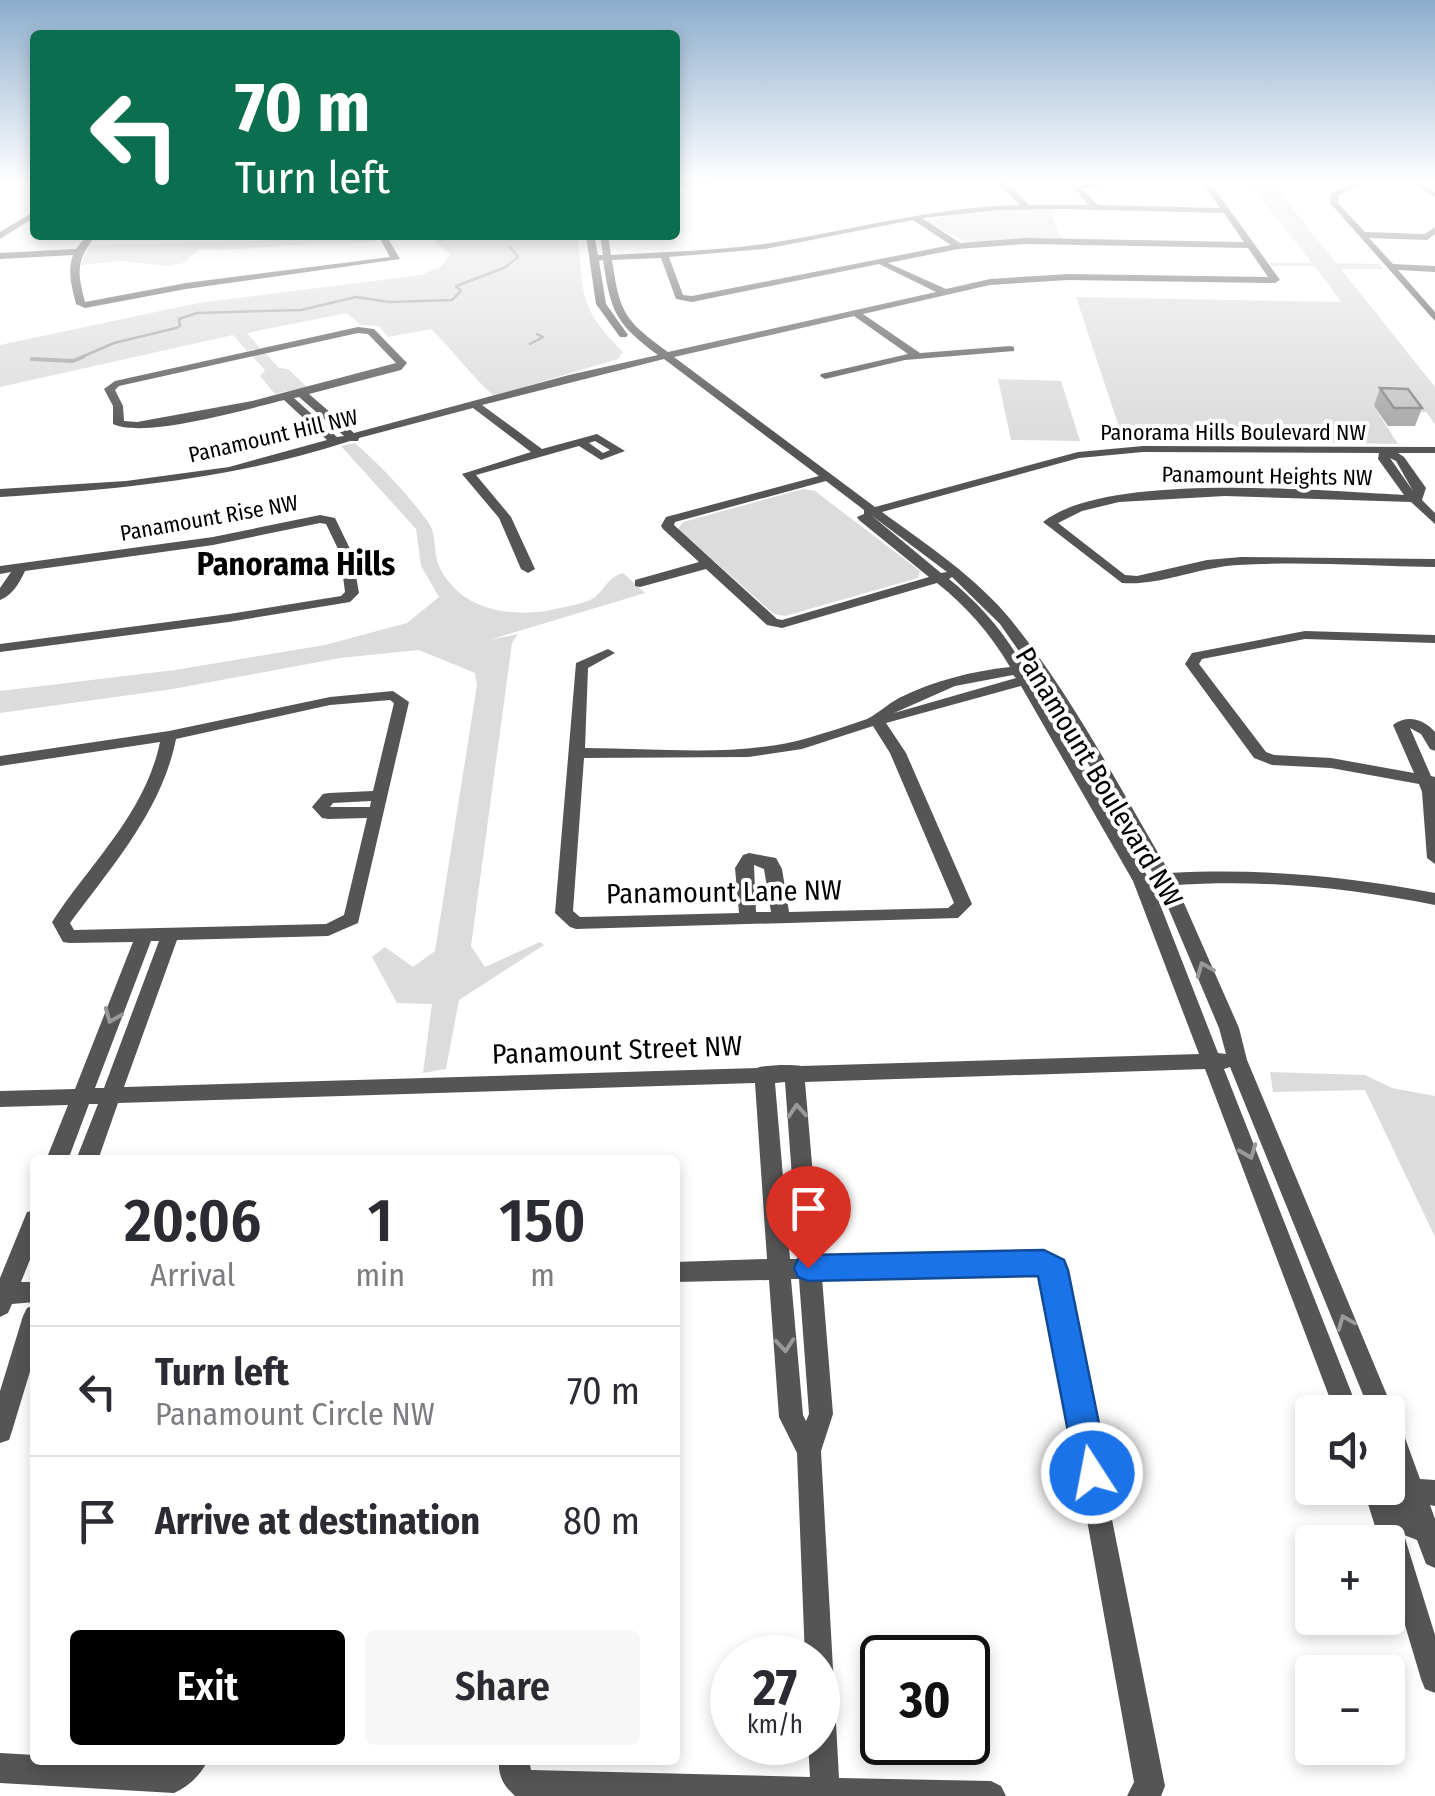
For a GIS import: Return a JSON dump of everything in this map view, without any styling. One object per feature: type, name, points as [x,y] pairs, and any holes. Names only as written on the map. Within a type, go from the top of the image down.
[{"type":"street","points":[[73,265],[80,304],[183,282],[349,265]]},
{"type":"street","name":"Panamount Boulevard NW","points":[[601,265],[597,289],[608,318],[754,436],[956,573],[1006,621],[1029,674],[1142,881],[1374,1395]]},
{"type":"street","name":"Panamount Boulevard NW","points":[[603,265],[622,318],[661,360],[769,432],[821,479]]},
{"type":"street","points":[[669,265],[679,297],[692,299],[872,265]]},
{"type":"street","points":[[886,265],[946,293]]},
{"type":"street","name":"Panamount Hill NW","points":[[0,493],[126,485],[230,470],[550,386],[990,282],[1037,278],[1275,280],[1265,265]]},
{"type":"street","points":[[1390,265],[1429,304],[1435,318]]},
{"type":"street","points":[[1393,268],[1435,269]]},
{"type":"street","points":[[852,316],[911,356]]},
{"type":"street","points":[[358,330],[371,331],[402,363],[397,368],[300,392],[201,416],[126,427],[119,424],[118,406],[109,389],[161,373],[358,330]]},
{"type":"street","points":[[825,376],[911,356],[1010,349]]},
{"type":"street","points":[[300,392],[354,439]]},
{"type":"street","points":[[286,396],[337,443]]},
{"type":"street","points":[[471,408],[530,454]]},
{"type":"street","points":[[754,436],[769,432]]},
{"type":"street","points":[[528,569],[505,517],[468,476],[472,471],[581,442]]},
{"type":"street","name":"Panorama Hills Boulevard NW","points":[[873,517],[1052,468],[1099,460],[1146,456],[1435,454]]},
{"type":"street","name":"Panorama Hills Boulevard NW","points":[[1400,459],[1435,454]]},
{"type":"street","name":"Panamount Heights NW","points":[[1385,455],[1400,459],[1420,488],[1416,499]]},
{"type":"street","name":"Panamount Heights NW","points":[[1385,455],[1435,520]]},
{"type":"street","points":[[821,479],[670,520],[667,526],[772,622],[782,624],[956,573]]},
{"type":"street","name":"Panamount Heights NW","points":[[1416,499],[1169,493],[1119,498],[1050,522],[1122,579],[1137,580],[1206,564],[1242,561],[1435,563]]},
{"type":"street","name":"Panamount Boulevard NW","points":[[873,517],[981,616],[1029,674],[1164,879],[1229,1028],[1225,1061],[1341,1395]]},
{"type":"street","name":"Panamount Rise NW","points":[[0,566],[212,541],[320,519],[331,521],[346,553],[352,593],[345,599],[228,618],[0,648]]},
{"type":"street","points":[[640,584],[708,564]]},
{"type":"street","points":[[0,596],[14,581],[20,566]]},
{"type":"street","points":[[1429,781],[1331,763],[1272,760],[1260,754],[1192,659],[1305,636],[1435,639]]},
{"type":"street","points":[[608,653],[581,666],[577,753],[750,750],[801,744],[1029,674]]},
{"type":"street","points":[[0,760],[169,736],[330,702],[393,695],[402,702],[352,919],[341,927],[69,937],[62,922],[146,801],[166,758],[169,736]]},
{"type":"street","name":"Panamount Lane NW","points":[[577,753],[564,914],[576,922],[952,914],[963,904],[898,753],[876,719]]},
{"type":"street","points":[[1435,746],[1426,728],[1401,725],[1429,781],[1435,858]]},
{"type":"street","points":[[748,919],[744,868],[749,859],[757,858],[770,862],[773,869],[781,918]]},
{"type":"street","points":[[1142,881],[1229,875],[1314,878],[1435,899]]},
{"type":"street","points":[[89,1155],[170,936]]},
{"type":"street","points":[[58,1155],[144,937]]},
{"type":"street","name":"Panamount Street NW","points":[[0,1099],[1225,1061]]},
{"type":"street","points":[[794,1072],[821,1414],[809,1451],[825,1792]]},
{"type":"street","points":[[764,1073],[791,1417],[809,1451]]},
{"type":"street","points":[[2,1298],[30,1230]]},
{"type":"street","points":[[680,1272],[1044,1262],[1053,1270],[1150,1786],[1142,1796]]},
{"type":"street","points":[[2,1298],[30,1293]]},
{"type":"street","points":[[0,1431],[30,1332]]},
{"type":"street","points":[[1405,1456],[1425,1492],[1433,1541]]},
{"type":"street","points":[[1386,1515],[1425,1492]]},
{"type":"street","points":[[1382,1505],[1435,1679]]},
{"type":"street","points":[[1386,1515],[1433,1541]]},
{"type":"street","points":[[0,1768],[174,1778],[188,1765]]},
{"type":"street","points":[[514,1765],[514,1772],[524,1785],[991,1796]]},
{"type":"shaded area","points":[[581,265],[590,310],[623,352],[618,359],[494,396],[431,329],[388,337],[379,326],[361,325],[347,313],[247,333],[260,348],[247,351],[233,335],[0,387],[0,345],[198,303],[421,275],[442,266]]},
{"type":"shaded area","points":[[1380,265],[1383,269],[1341,269],[1435,387],[1435,424],[1426,412],[1408,414],[1402,406],[1373,405],[1398,444],[1123,439],[1076,297],[1341,302],[1315,266],[1272,266]]},
{"type":"shaded area","points":[[265,353],[307,387],[275,394],[260,376],[265,370],[252,356]]},
{"type":"shaded area","points":[[998,379],[1061,381],[1080,441],[1011,440]]},
{"type":"shaded area","points":[[355,443],[428,522],[439,566],[448,581],[472,601],[518,613],[551,610],[591,599],[623,573],[645,593],[489,640],[518,634],[512,643],[471,946],[485,967],[540,942],[544,945],[459,1000],[446,1069],[423,1073],[432,1004],[397,1003],[372,957],[385,947],[413,967],[435,951],[477,685],[475,673],[419,650],[340,658],[173,689],[0,713],[0,691],[175,670],[325,645],[407,623],[439,597],[421,566],[416,529],[341,446]]},
{"type":"shaded area","points":[[803,489],[815,491],[920,571],[918,578],[785,616],[774,614],[678,529],[683,522]]},
{"type":"shaded area","points":[[1270,1072],[1365,1075],[1392,1088],[1435,1096],[1435,1237],[1365,1090],[1273,1092]]},
{"type":"building","points":[[1380,388],[1408,389],[1422,408],[1394,408]]},
{"type":"waterway","points":[[77,359],[114,343],[176,328],[180,326],[179,319],[197,313],[301,310],[356,297],[389,302],[452,300],[461,291],[456,286],[508,265]]},
{"type":"waterway","points":[[530,344],[543,337],[537,334]]},
{"type":"waterway","points":[[38,359],[32,359],[73,361],[83,357]]},
{"type":"district","name":"Panorama Hills","points":[[296,564]]},
{"type":"route","points":[[808,1268],[1044,1262],[1053,1270],[1092,1473]]}]
